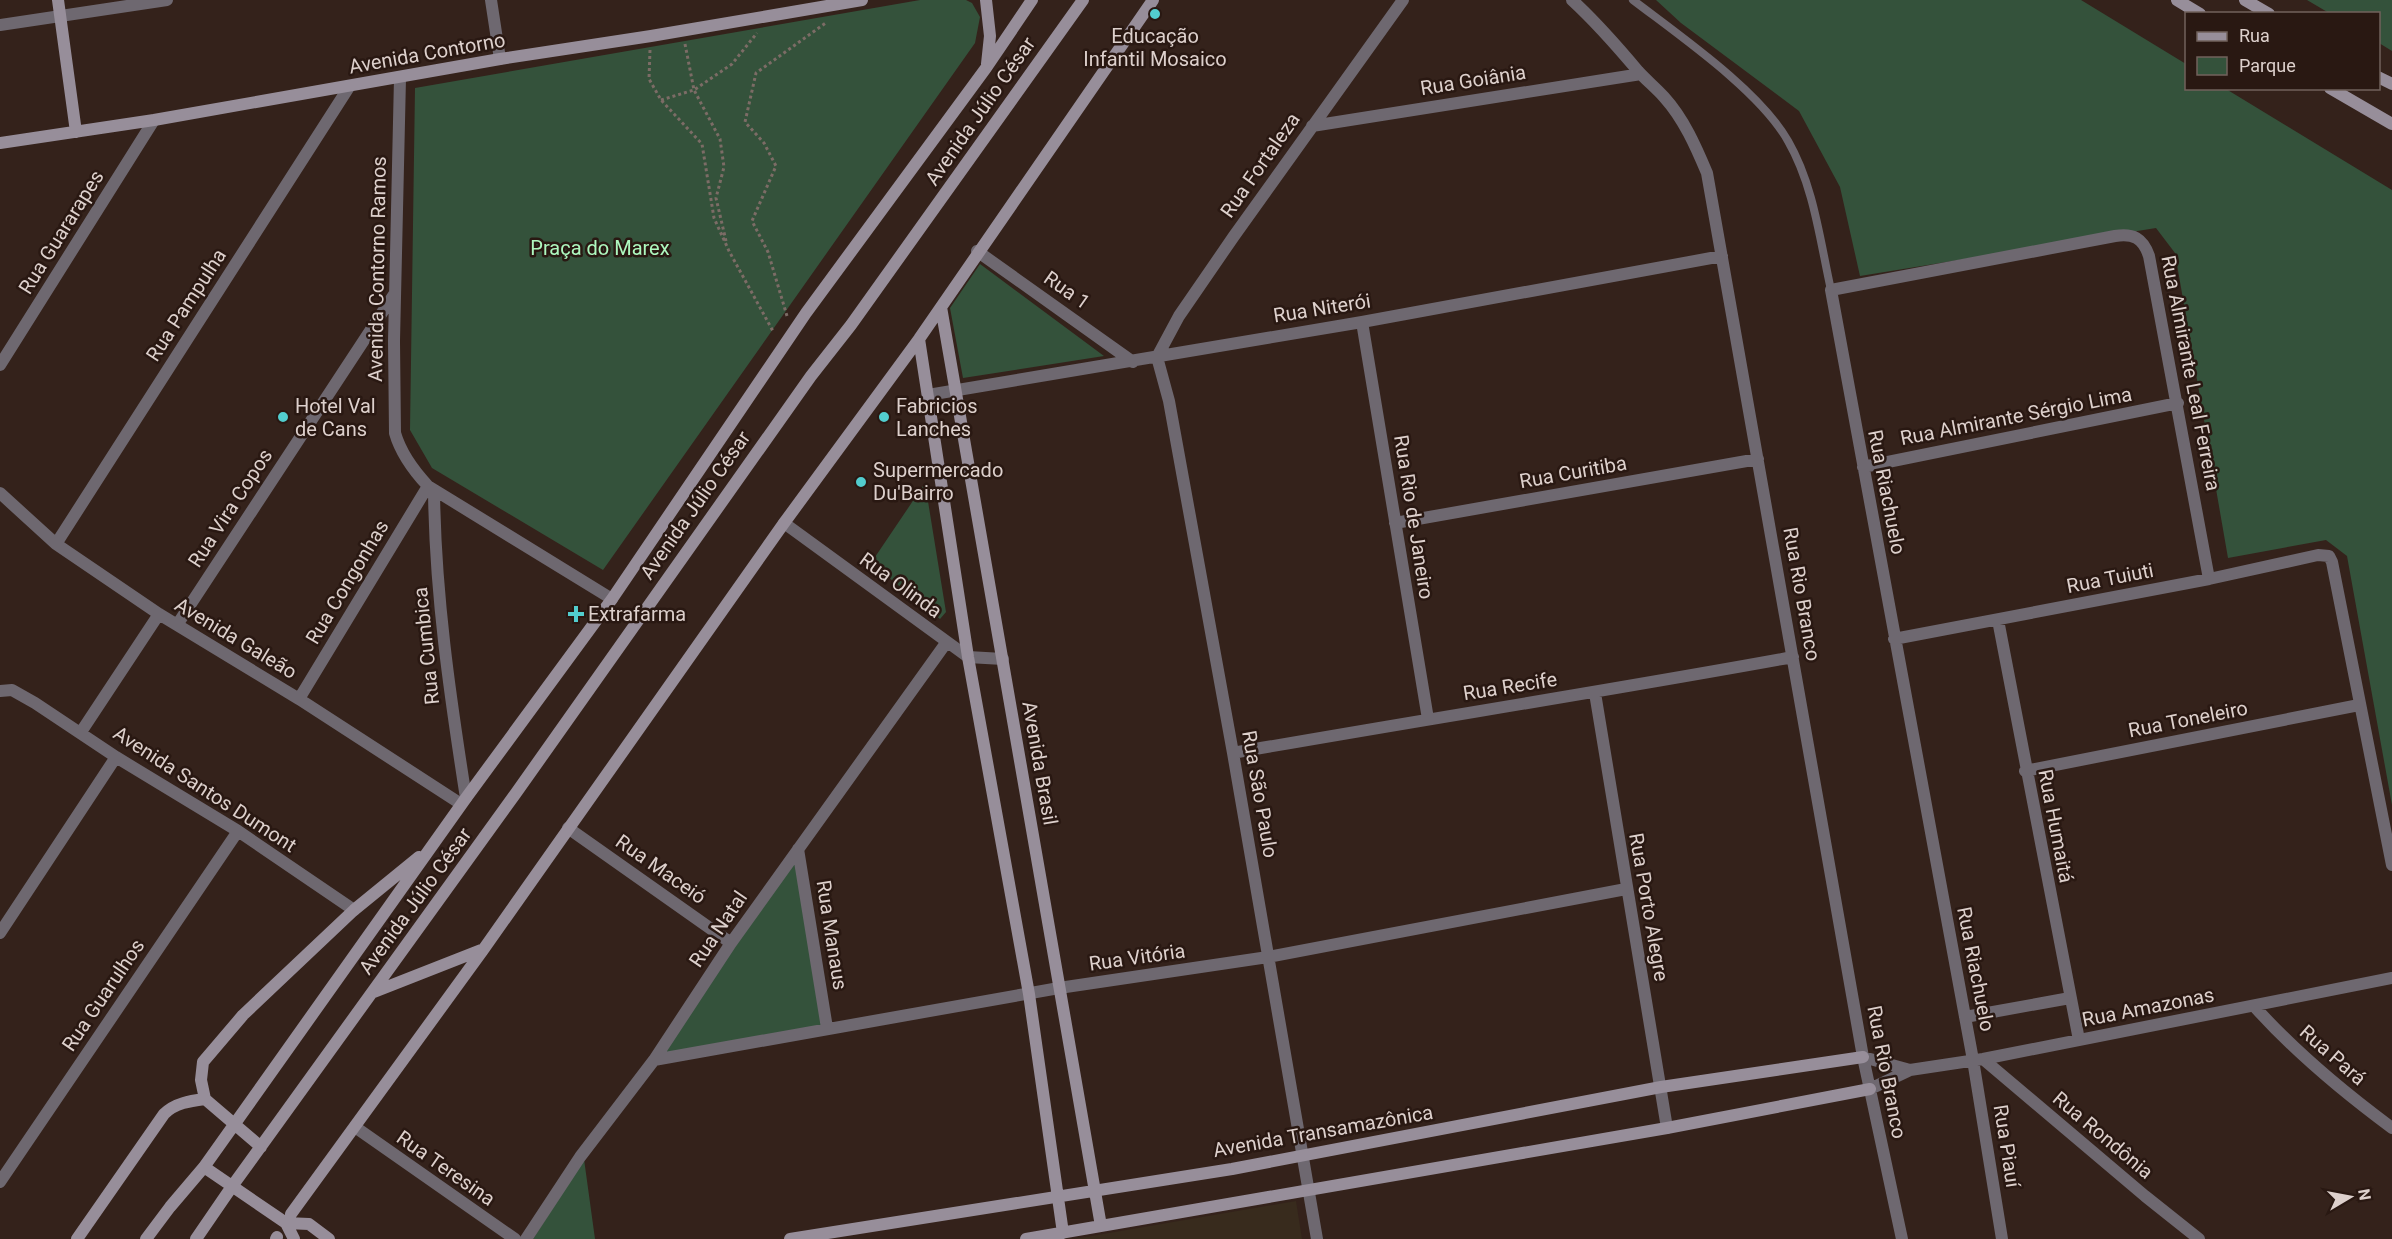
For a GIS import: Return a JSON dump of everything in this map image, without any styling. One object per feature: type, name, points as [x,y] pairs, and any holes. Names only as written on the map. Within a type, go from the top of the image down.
[{"type":"street","points":[[58,0],[75,132]]},
{"type":"street","points":[[0,25],[167,0]]},
{"type":"street","points":[[491,0],[500,59]]},
{"type":"street","name":"Avenida Contorno","points":[[0,143],[154,120],[500,59],[862,0]]},
{"type":"street","points":[[986,0],[990,36],[986,68]]},
{"type":"street","name":"Avenida Júlio César","points":[[147,1239],[170,1207],[204,1167],[464,801],[612,599],[782,348],[986,68],[1032,0]]},
{"type":"street","name":"Avenida Júlio César","points":[[196,1239],[766,438],[851,325],[1083,0]]},
{"type":"street","points":[[276,1238],[483,950],[783,523],[919,339],[977,251],[1153,0]]},
{"type":"street","name":"Rua Fortaleza","points":[[1157,357],[1179,316],[1403,0]]},
{"type":"street","name":"Rua Rio Branco","points":[[1572,0],[1600,26],[1665,98],[1683,123],[1707,173],[1863,1057],[1902,1239]]},
{"type":"street","points":[[2177,0],[2197,12]]},
{"type":"street","points":[[2245,0],[2266,12]]},
{"type":"street","name":"Rua Goiânia","points":[[1312,126],[1641,74]]},
{"type":"street","name":"Avenida Contorno Ramos","points":[[400,78],[394,341],[395,433],[398,444],[410,465],[431,488],[612,599]]},
{"type":"street","name":"Rua Pampulha","points":[[56,544],[349,87]]},
{"type":"street","points":[[2333,90],[2392,124]]},
{"type":"street","name":"Rua Guararapes","points":[[0,365],[154,120]]},
{"type":"street","name":"Rua Almirante Leal Ferreira","points":[[1831,290],[2124,234],[2134,236],[2143,242],[2149,256],[2178,403],[2209,579]]},
{"type":"street","name":"Rua 1","points":[[977,251],[1133,362]]},
{"type":"street","name":"Rua Niterói","points":[[928,395],[1362,322],[1722,256]]},
{"type":"street","name":"Rua Riachuelo","points":[[1831,290],[1965,1017],[1978,1059]]},
{"type":"street","name":"Rua Vira Copos","points":[[177,625],[396,292]]},
{"type":"street","name":"Avenida Brasil","points":[[941,307],[1101,1226]]},
{"type":"street","name":"Rua Rio de Janeiro","points":[[1362,322],[1428,719]]},
{"type":"street","points":[[919,339],[969,657],[1029,994],[1063,1233]]},
{"type":"street","name":"Rua São Paulo","points":[[1157,357],[1168,401],[1233,753],[1317,1239]]},
{"type":"street","name":"Rua Almirante Sérgio Lima","points":[[1863,466],[2178,403]]},
{"type":"street","name":"Rua Curitiba","points":[[1395,523],[1758,459]]},
{"type":"street","name":"Rua Congonhas","points":[[299,699],[431,488]]},
{"type":"street","name":"Rua Cumbica","points":[[431,488],[451,702],[464,801]]},
{"type":"street","name":"Avenida Galeão","points":[[0,493],[56,544],[159,614],[464,801]]},
{"type":"street","name":"Rua Olinda","points":[[783,523],[946,643],[969,657],[1003,658]]},
{"type":"street","name":"Rua Tuiuti","points":[[1894,639],[2209,579],[2318,555],[2331,558],[2359,705]]},
{"type":"street","points":[[81,732],[159,614]]},
{"type":"street","name":"Rua Humaitá","points":[[1998,620],[2025,771],[2079,1040]]},
{"type":"street","name":"Rua Natal","points":[[526,1239],[580,1157],[654,1060],[731,943],[946,643]]},
{"type":"street","name":"Rua Recife","points":[[1233,753],[1595,693],[1793,657]]},
{"type":"street","name":"Avenida Santos Dumont","points":[[0,691],[12,690],[35,703],[238,831],[354,910]]},
{"type":"street","name":"Rua Porto Alegre","points":[[1595,693],[1667,1128]]},
{"type":"street","points":[[2359,705],[2392,865]]},
{"type":"street","name":"Rua Toneleiro","points":[[2025,771],[2359,705]]},
{"type":"street","points":[[0,933],[116,756]]},
{"type":"street","name":"Rua Maceió","points":[[568,828],[731,943]]},
{"type":"street","name":"Rua Guarulhos","points":[[0,1182],[238,831]]},
{"type":"street","points":[[261,1147],[205,1099],[201,1080],[203,1062],[243,1015],[354,910],[433,846]]},
{"type":"street","name":"Rua Manaus","points":[[798,849],[827,1028]]},
{"type":"street","name":"Rua Vitória","points":[[654,1060],[1059,988],[1268,957],[1626,889]]},
{"type":"street","points":[[373,992],[483,950]]},
{"type":"street","name":"Rua Amazonas","points":[[1870,1089],[1910,1070],[2079,1040],[2392,978]]},
{"type":"street","points":[[1965,1017],[2070,998]]},
{"type":"street","name":"Rua Pará","points":[[2254,1006],[2316,1069],[2392,1128]]},
{"type":"street","name":"Rua Amazonas","points":[[1863,1057],[1910,1070]]},
{"type":"street","name":"Avenida Transamazônica","points":[[790,1239],[1058,1197],[1303,1155],[1661,1088],[1863,1057]]},
{"type":"street","name":"Rua Piauí","points":[[1978,1059],[2002,1239]]},
{"type":"street","name":"Rua Rondônia","points":[[1978,1059],[2199,1239]]},
{"type":"street","points":[[1026,1239],[1667,1128],[1870,1089]]},
{"type":"street","points":[[77,1239],[164,1114],[171,1108],[188,1101],[205,1099]]},
{"type":"street","name":"Rua Teresina","points":[[355,1127],[515,1239]]},
{"type":"street","points":[[204,1167],[233,1185],[247,1198],[288,1219],[309,1224],[329,1239]]},
{"type":"street","points":[[288,1219],[294,1239]]},
{"type":"lane","name":"Rua Riachuelo","points":[[1633,0],[1742,88],[1788,141],[1807,187],[1831,290]]},
{"type":"path","points":[[661,100],[694,90],[732,64],[771,15]]},
{"type":"path","points":[[792,334],[768,252],[752,221],[776,166],[764,143],[745,122],[756,73],[828,21]]},
{"type":"path","points":[[682,31],[694,90],[720,139],[724,167],[716,198],[729,251]]},
{"type":"path","points":[[651,36],[649,79],[661,100],[702,144],[714,218],[729,251],[782,348]]},
{"type":"shaded area","points":[[1296,1201],[1302,1239],[1074,1239]]},
{"type":"green space","name":"Praça do Marex","points":[[920,0],[966,0],[972,3],[980,17],[975,43],[603,570],[432,468],[410,430],[415,88]]},
{"type":"green space","points":[[1656,0],[2081,0],[2185,63],[2185,90],[2228,90],[2392,190],[2392,805],[2347,556],[2326,540],[2228,558],[2175,253],[2156,228],[1860,276],[1840,187],[1799,111],[1681,23]]},
{"type":"green space","points":[[2307,0],[2392,0],[2392,51],[2380,44],[2380,12],[2327,12]]},
{"type":"green space","points":[[980,264],[1104,356],[963,378],[950,308]]},
{"type":"green space","points":[[925,483],[946,612],[940,619],[871,563]]},
{"type":"green space","points":[[799,856],[826,1028],[652,1059]]},
{"type":"green space","points":[[584,1159],[595,1239],[533,1239]]},
{"type":"place","name":"Educação Infantil Mosaico","points":[[1155,14]]},
{"type":"place","name":"Hotel Val de Cans","points":[[283,417]]},
{"type":"place","name":"Fabricios Lanches","points":[[884,417]]},
{"type":"place","name":"Supermercado Du'Bairro","points":[[861,482]]},
{"type":"place","name":"Extrafarma","points":[[576,614]]}]
